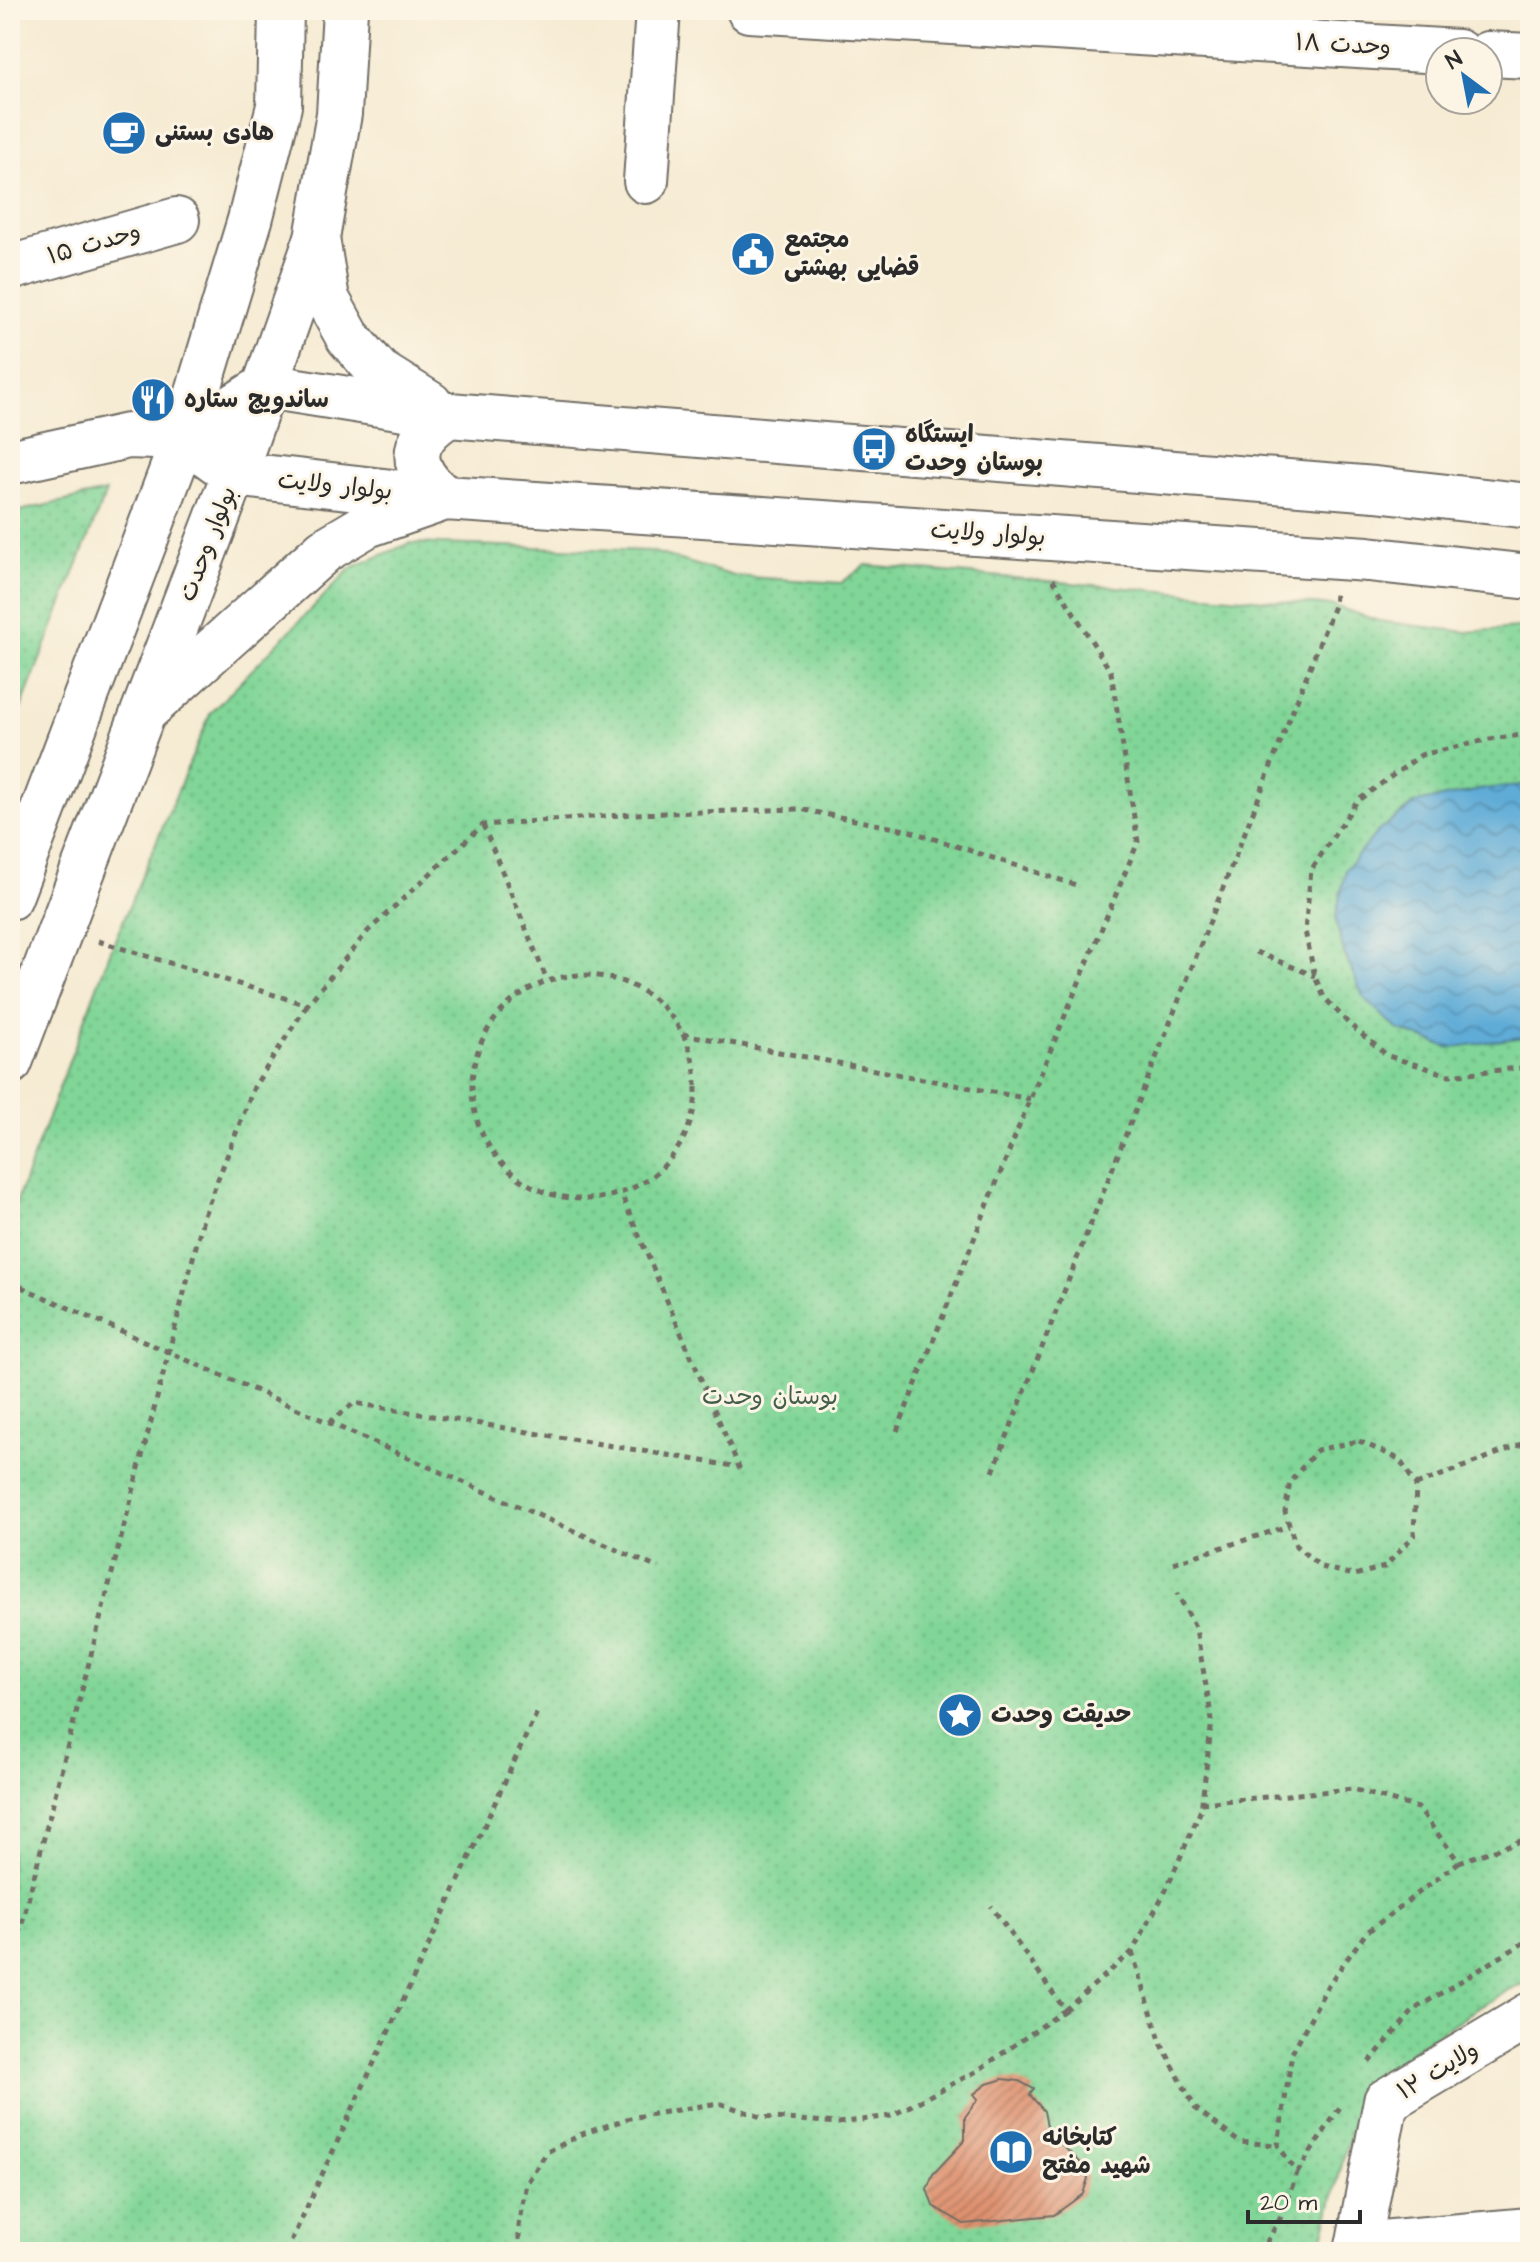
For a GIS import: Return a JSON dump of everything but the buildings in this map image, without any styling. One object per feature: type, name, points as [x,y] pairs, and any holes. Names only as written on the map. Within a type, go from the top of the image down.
[{"type":"main road","points":[[10,897],[184,438],[250,220],[279,106],[281,10]]},
{"type":"main road","name":"بولوار وحدت","points":[[10,1062],[234,474],[317,238],[339,114],[345,10]]},
{"type":"main road","points":[[646,181],[658,10]]},
{"type":"main road","name":"وحدت ۱۸","points":[[749,10],[1424,50]]},
{"type":"main road","points":[[1504,55],[1530,56]]},
{"type":"main road","name":"وحدت ۱۵","points":[[10,268],[177,220]]},
{"type":"main road","points":[[317,238],[327,299],[348,337],[379,372],[449,415]]},
{"type":"main road","points":[[10,462],[128,436],[184,438],[266,386],[449,415],[1360,488],[1530,506]]},
{"type":"main road","points":[[445,498],[430,486],[418,465],[417,451],[432,426],[449,415]]},
{"type":"main road","name":"بولوار ولایت","points":[[184,438],[234,474],[445,498],[1339,558],[1530,577]]},
{"type":"main road","name":"بولوار ولایت","points":[[146,710],[325,550],[367,525],[445,498]]},
{"type":"main road","name":"ولایت ۱۲","points":[[1358,2248],[1386,2101],[1530,2015]]},
{"type":"main road","points":[[1358,2248],[1530,2230]]},
{"type":"path","points":[[897,1431],[1030,1099],[1138,842],[1111,672],[1053,580],[1034,537]]},
{"type":"path","points":[[993,1472],[1334,606],[1339,558]]},
{"type":"path","points":[[1530,734],[1490,739],[1421,755],[1357,801],[1311,870],[1305,931],[1315,977],[1324,997],[1348,1023],[1388,1056],[1449,1075],[1530,1067]]},
{"type":"path","points":[[10,1970],[204,1215],[254,1087],[307,1005],[368,931],[483,825],[634,814],[799,809],[910,831],[1079,886]]},
{"type":"path","points":[[483,825],[547,980]]},
{"type":"path","points":[[63,925],[112,947],[307,1005]]},
{"type":"path","points":[[1256,952],[1315,977]]},
{"type":"path","points":[[596,975],[639,988],[672,1016],[682,1034],[693,1055],[697,1096],[687,1133],[659,1172],[621,1194],[579,1201],[533,1189],[499,1164],[476,1123],[471,1080],[483,1037],[511,1000],[547,980],[596,975]]},
{"type":"path","points":[[682,1034],[1030,1099]]},
{"type":"path","points":[[329,1423],[354,1403],[739,1467],[621,1194]]},
{"type":"path","points":[[10,1282],[658,1568]]},
{"type":"path","points":[[1359,1441],[1399,1459],[1416,1485],[1414,1535],[1385,1567],[1354,1575],[1321,1567],[1296,1546],[1289,1526],[1285,1512],[1290,1482],[1317,1450],[1359,1441]]},
{"type":"path","points":[[1416,1485],[1530,1441]]},
{"type":"path","points":[[1173,1563],[1289,1526]]},
{"type":"path","points":[[519,2252],[519,2226],[527,2183],[547,2152],[582,2134],[630,2118],[719,2103],[761,2117],[807,2121],[838,2123],[891,2116],[977,2071],[1065,2010],[1132,1952],[1166,1890],[1201,1810],[1212,1720],[1196,1629],[1177,1593]]},
{"type":"path","points":[[286,2252],[539,1708]]},
{"type":"path","points":[[1201,1803],[1352,1789],[1418,1808],[1459,1862]]},
{"type":"path","points":[[1261,2252],[1281,2217],[1297,2173],[1278,2145],[1292,2053],[1328,1985],[1366,1933],[1459,1862],[1530,1838]]},
{"type":"path","points":[[991,1906],[1065,2010]]},
{"type":"path","points":[[1132,1952],[1161,2043],[1195,2108],[1239,2142],[1278,2145]]},
{"type":"green space","points":[[106,492],[10,736],[10,513]]},
{"type":"green space","name":"بوستان وحدت","points":[[410,543],[650,551],[734,576],[841,583],[866,565],[1334,606],[1379,621],[1466,632],[1530,627],[1530,1980],[1501,1994],[1415,2048],[1357,2107],[1319,2252],[10,2252],[10,1219],[112,947],[211,712],[351,568]]},
{"type":"water","points":[[1530,784],[1530,1036],[1449,1048],[1397,1029],[1363,997],[1344,953],[1336,915],[1346,869],[1377,832],[1416,803],[1485,789]]},
{"type":"place","name":"هادی بستنی","points":[[124,133]]},
{"type":"place","name":"مجتمع قضایی بهشتی","points":[[753,254]]},
{"type":"place","name":"ساندویچ ستاره","points":[[153,400]]},
{"type":"place","name":"ایستگاه بوستان وحدت","points":[[874,449]]},
{"type":"place","name":"حدیقت وحدت","points":[[960,1715]]},
{"type":"place","name":"کتابخانه شهید مفتح","points":[[1011,2152]]}]
